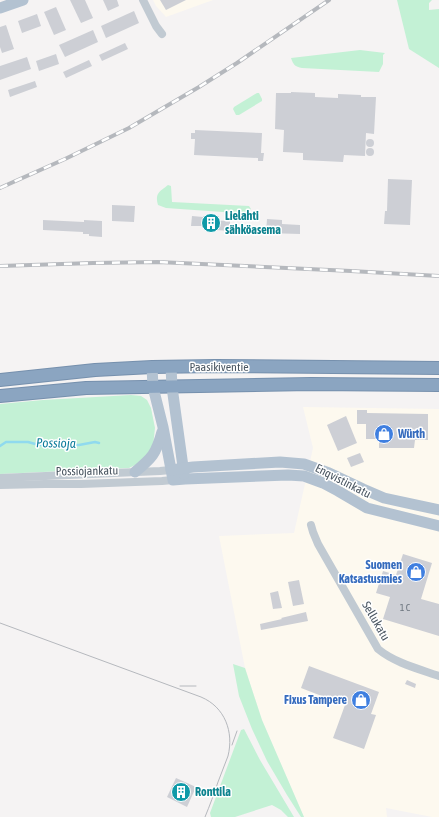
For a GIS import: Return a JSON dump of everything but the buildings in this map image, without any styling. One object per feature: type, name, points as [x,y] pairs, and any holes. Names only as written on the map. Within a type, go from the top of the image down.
[{"type":"highway","name":"Paasikiventie","points":[[0,380],[95,370],[152,367],[439,368]]},
{"type":"highway","name":"Paasikiventie","points":[[0,396],[86,388],[311,384],[439,385]]},
{"type":"main road","points":[[0,8],[23,0]]},
{"type":"main road","points":[[152,367],[153,387],[163,428],[178,474]]},
{"type":"main road","points":[[171,367],[178,474]]},
{"type":"main road","points":[[135,472],[149,460],[158,446],[163,428]]},
{"type":"main road","name":"Enqvistinkatu","points":[[178,474],[214,466],[280,462],[304,464],[329,473],[384,498],[439,510]]},
{"type":"main road","name":"Enqvistinkatu","points":[[178,474],[304,476],[338,491],[367,508],[439,526]]},
{"type":"street","points":[[143,0],[156,26],[162,34]]},
{"type":"street","name":"Possiojankatu","points":[[0,478],[160,471],[178,474]]},
{"type":"street","name":"Possiojankatu","points":[[0,486],[162,481],[178,474]]},
{"type":"street","name":"Sellukatu","points":[[311,525],[318,544],[378,650],[393,660],[439,676]]},
{"type":"shaded area","points":[[153,0],[213,0],[166,17],[156,6]]},
{"type":"shaded area","points":[[303,407],[439,409],[439,817],[386,808],[387,817],[304,817],[262,720],[245,668],[219,536],[294,533],[313,448]]},
{"type":"green space","points":[[397,0],[432,0],[429,3],[429,10],[439,9],[439,68],[409,49]]},
{"type":"green space","points":[[360,50],[385,53],[383,55],[383,64],[379,72],[302,68],[295,65],[291,58]]},
{"type":"green space","points":[[259,93],[262,101],[239,115],[236,115],[233,109],[234,107]]},
{"type":"green space","points":[[168,185],[171,186],[172,202],[249,206],[251,209],[246,212],[237,213],[166,208],[158,205],[157,195]]},
{"type":"green space","points":[[131,395],[141,396],[147,400],[151,408],[155,428],[153,446],[143,461],[129,468],[0,474],[0,404]]},
{"type":"green space","points":[[233,664],[245,668],[262,720],[304,817],[301,817],[287,795],[267,761],[252,729],[239,696]]},
{"type":"green space","points":[[244,729],[260,760],[294,817],[288,817],[281,810],[272,805],[235,817],[211,817],[210,813],[241,730]]},
{"type":"waterway","name":"Possioja","points":[[0,446],[6,442],[28,442],[39,445],[79,445],[95,442],[99,443]]},
{"type":"tram line","points":[[0,623],[201,697],[216,707],[226,721],[230,738],[230,747],[227,759],[205,817]]},
{"type":"tram line","points":[[180,686],[196,686]]},
{"type":"tram line","points":[[232,745],[237,731]]},
{"type":"railway","points":[[0,188],[129,128],[237,63],[329,0]]},
{"type":"railway","points":[[0,266],[158,262],[439,276]]},
{"type":"place","name":"Lielahti sähköasema","points":[[211,223]]},
{"type":"place","name":"Würth","points":[[384,434]]},
{"type":"place","name":"Suomen Katsastusmies","points":[[416,572]]},
{"type":"place","name":"Fixus Tampere","points":[[361,700]]},
{"type":"place","name":"Ronttila","points":[[181,792]]}]
